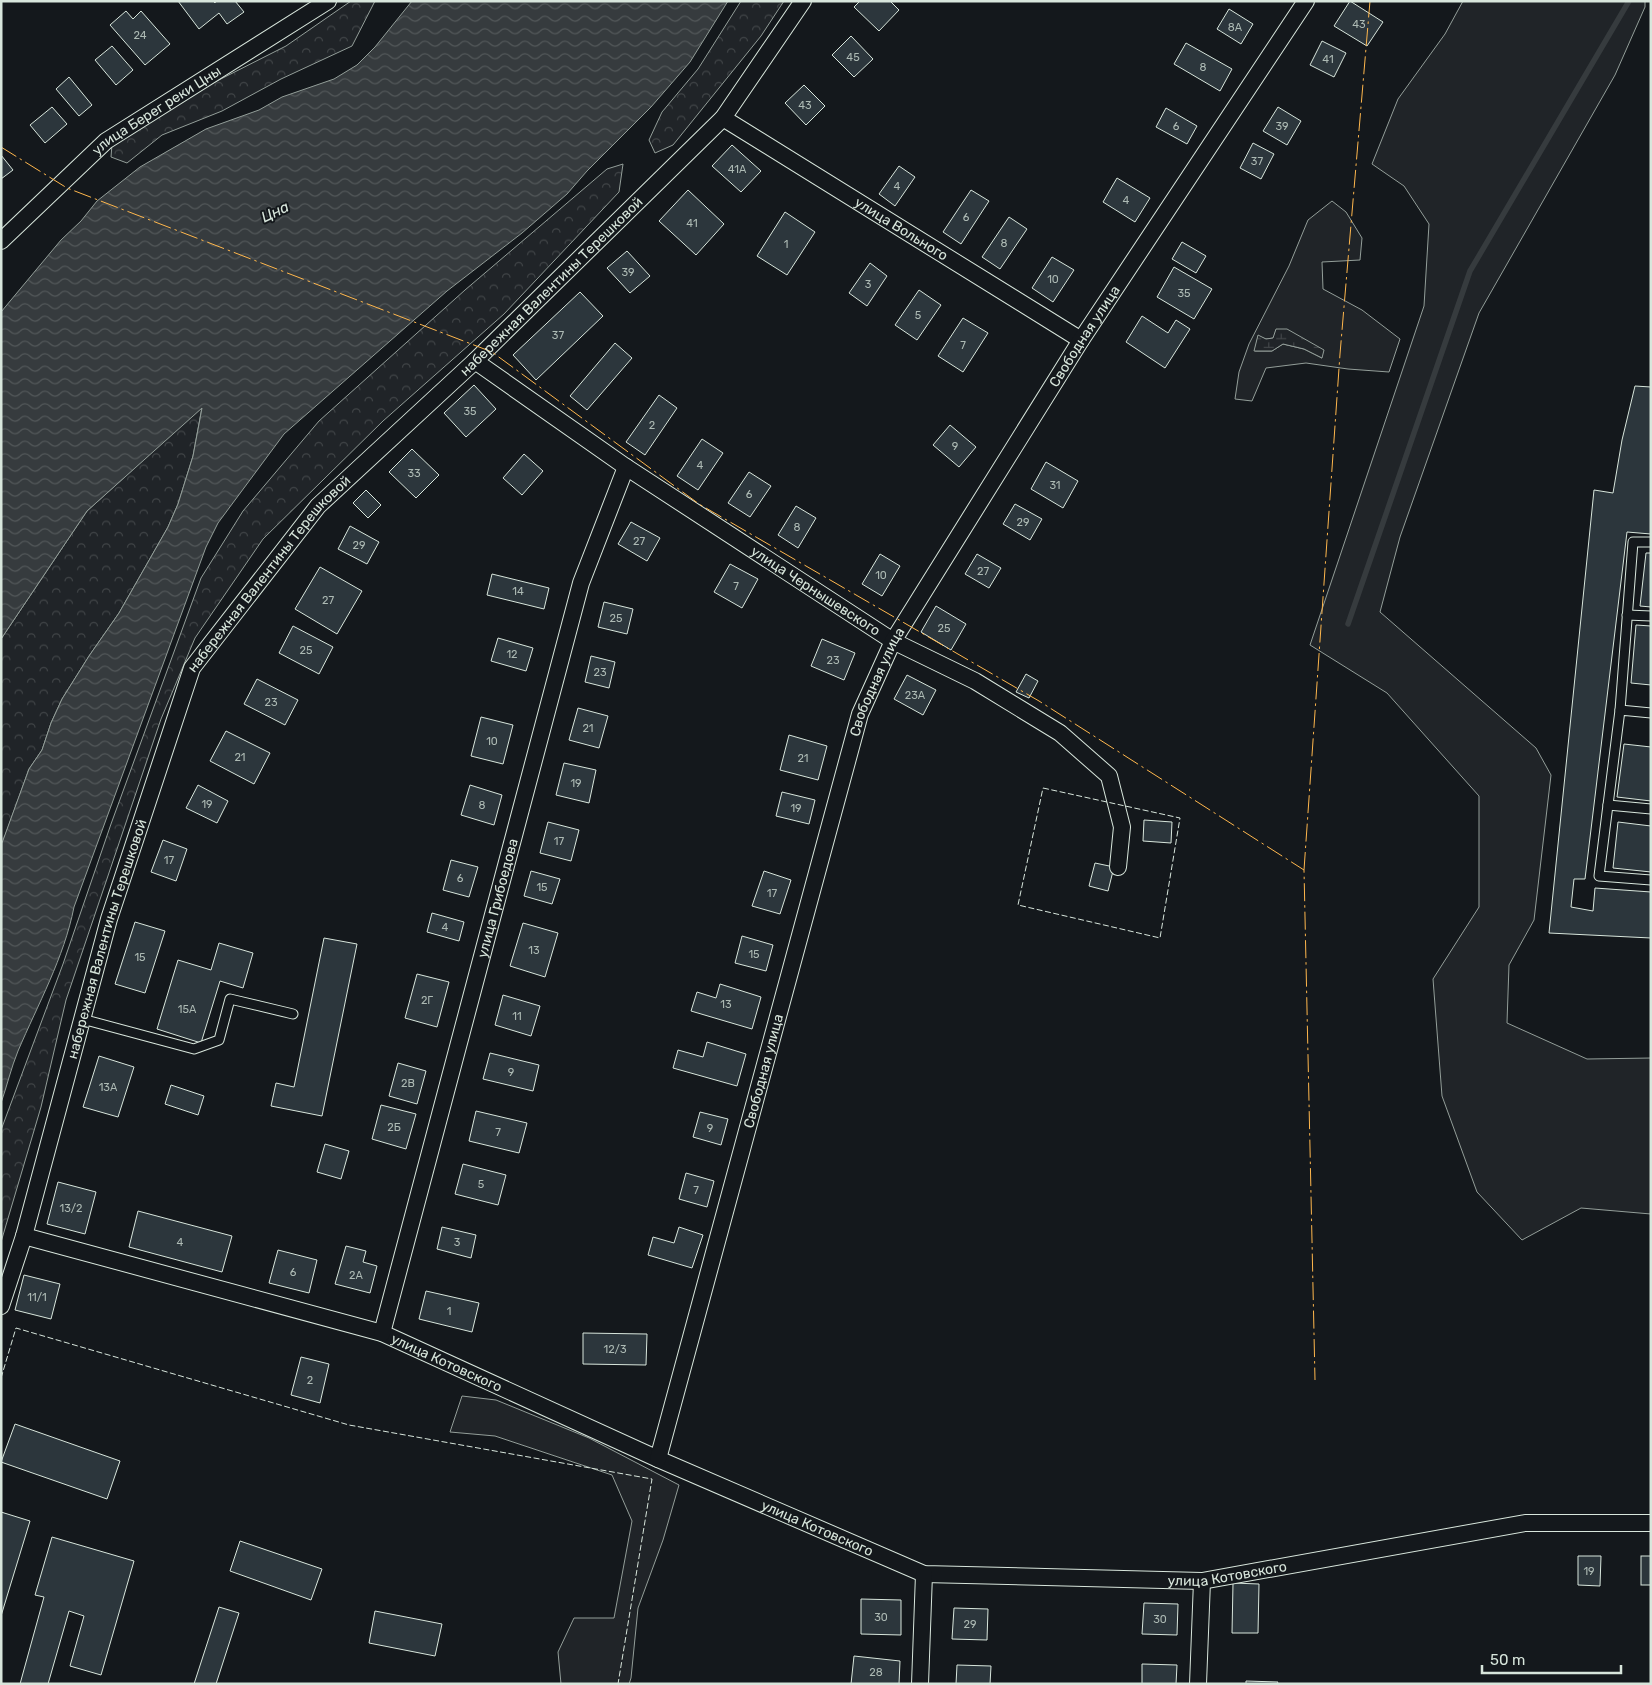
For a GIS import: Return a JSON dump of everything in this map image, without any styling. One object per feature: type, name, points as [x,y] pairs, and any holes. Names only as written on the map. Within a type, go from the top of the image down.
[{"type":"street","name":"улица Берег реки Цны","points":[[1,241],[106,141],[328,1]]},
{"type":"street","name":"набережная Валентины Терешковой","points":[[1,1306],[24,1236],[109,919],[192,668],[318,506],[476,361],[723,118],[803,1]]},
{"type":"street","name":"Свободная улица","points":[[658,1459],[860,714],[893,641],[1081,340],[1306,1]]},
{"type":"street","name":"улица Вольного","points":[[723,118],[1081,340]]},
{"type":"street","name":"улица Чернышевского","points":[[476,361],[626,467],[893,641],[975,681],[1060,734],[1109,776],[1122,826],[1118,866]]},
{"type":"street","name":"улица Грибоедова","points":[[382,1333],[581,583],[626,467]]},
{"type":"street","name":"улица Котовского","points":[[24,1236],[382,1333],[658,1459],[924,1574],[1202,1580],[1525,1524],[1651,1523]]},
{"type":"street","points":[[920,1684],[924,1574]]},
{"type":"street","points":[[1198,1684],[1202,1580]]},
{"type":"lane","points":[[1651,542],[1633,542],[1620,710],[1599,876],[1651,880]]},
{"type":"lane","points":[[1627,615],[1651,616]]},
{"type":"lane","points":[[1620,710],[1651,713]]},
{"type":"lane","points":[[1608,805],[1651,809]]},
{"type":"lane","points":[[82,1019],[194,1049],[218,1040],[230,999],[293,1014]]},
{"type":"green space","points":[[351,1],[375,1],[352,46],[281,79],[222,111],[162,135],[127,163],[111,157],[112,144],[207,86],[286,46]]},
{"type":"green space","points":[[741,1],[784,1],[761,36],[673,145],[655,153],[649,140],[662,112],[698,69]]},
{"type":"green space","points":[[1463,1],[1645,1],[1645,7],[1615,75],[1479,313],[1400,537],[1380,612],[1536,748],[1551,775],[1534,920],[1509,965],[1507,1023],[1587,1059],[1651,1058],[1651,1214],[1581,1208],[1522,1240],[1477,1192],[1442,1096],[1433,979],[1479,907],[1479,796],[1387,693],[1310,645],[1424,306],[1429,224],[1404,186],[1372,164],[1398,99],[1445,34]]},
{"type":"green space","points":[[623,164],[619,192],[504,314],[383,421],[263,539],[195,638],[161,719],[66,1000],[41,1107],[1,1242],[1,1130],[63,964],[111,824],[201,578],[243,511],[319,421],[465,290],[607,169]]},
{"type":"green space","points":[[1332,201],[1346,212],[1362,238],[1360,260],[1322,262],[1323,289],[1362,310],[1400,339],[1389,372],[1306,363],[1266,368],[1252,401],[1235,399],[1239,372],[1249,344],[1289,266],[1308,220]],"holes":[[[1276,330],[1322,358],[1304,349],[1283,344],[1272,351],[1255,351],[1258,336],[1266,339],[1274,338]]]},
{"type":"green space","points":[[1276,329],[1287,329],[1324,350],[1322,358],[1304,349],[1283,344],[1272,351],[1254,351],[1258,335],[1266,339],[1273,338]]},
{"type":"green space","points":[[202,407],[193,456],[178,504],[168,527],[119,613],[62,699],[42,750],[29,769],[1,847],[1,639],[87,511]]},
{"type":"green space","points":[[462,1396],[496,1400],[589,1438],[679,1485],[663,1540],[638,1608],[629,1684],[561,1684],[558,1652],[574,1618],[614,1618],[632,1521],[612,1475],[495,1436],[450,1432]]},
{"type":"water","name":"Цна","points":[[412,1],[728,1],[690,62],[651,107],[587,171],[567,194],[522,233],[447,291],[284,434],[218,523],[206,547],[74,907],[70,926],[57,963],[18,1051],[1,1103],[2,843],[29,769],[42,750],[62,699],[119,613],[168,527],[178,504],[193,456],[202,408],[87,511],[1,639],[1,312],[61,240],[81,221],[97,201],[140,167],[206,129],[259,110],[282,97],[334,79],[357,65],[375,47]]},
{"type":"building","points":[[178,1],[213,1],[215,3],[216,1],[235,1],[244,12],[227,24],[219,13],[199,29]]},
{"type":"building","points":[[860,1],[890,1],[899,10],[879,31],[854,7]]},
{"type":"building","points":[[1350,1],[1383,22],[1367,46],[1334,26]]},
{"type":"building","points":[[1229,9],[1253,24],[1241,44],[1217,29]]},
{"type":"building","points":[[126,11],[133,19],[141,11],[170,44],[145,65],[110,25]]},
{"type":"building","points":[[851,36],[873,59],[854,77],[832,55]]},
{"type":"building","points":[[1322,41],[1346,53],[1334,77],[1310,65]]},
{"type":"building","points":[[1186,43],[1232,69],[1220,91],[1174,64]]},
{"type":"building","points":[[112,46],[133,70],[116,85],[95,60]]},
{"type":"building","points":[[69,77],[92,105],[79,116],[56,89]]},
{"type":"building","points":[[804,85],[825,106],[806,125],[785,103]]},
{"type":"building","points":[[52,107],[67,124],[45,143],[30,125]]},
{"type":"building","points":[[1278,107],[1301,121],[1287,145],[1263,131]]},
{"type":"building","points":[[1166,108],[1197,126],[1187,144],[1156,127]]},
{"type":"building","points":[[1253,143],[1274,154],[1261,179],[1240,168]]},
{"type":"building","points":[[732,145],[761,171],[741,192],[712,166]]},
{"type":"building","points":[[1,155],[13,170],[1,179]]},
{"type":"building","points":[[899,166],[915,177],[895,206],[879,194]]},
{"type":"building","points":[[1117,178],[1150,198],[1135,222],[1103,202]]},
{"type":"building","points":[[688,190],[724,224],[696,255],[659,221]]},
{"type":"building","points":[[971,190],[989,201],[961,244],[943,232]]},
{"type":"building","points":[[785,212],[815,232],[787,275],[757,256]]},
{"type":"building","points":[[1009,217],[1027,229],[1000,269],[982,257]]},
{"type":"building","points":[[1182,242],[1206,256],[1196,273],[1172,259]]},
{"type":"building","points":[[627,251],[650,276],[630,293],[607,268]]},
{"type":"building","points":[[1052,257],[1074,270],[1053,302],[1032,288]]},
{"type":"building","points":[[870,263],[887,276],[867,306],[849,293]]},
{"type":"building","points":[[1174,267],[1212,289],[1194,319],[1157,297]]},
{"type":"building","points":[[919,290],[941,305],[917,340],[895,325]]},
{"type":"building","points":[[580,292],[603,316],[536,380],[513,355]]},
{"type":"building","points":[[1142,316],[1168,333],[1176,320],[1190,329],[1165,368],[1126,342]]},
{"type":"building","points":[[963,318],[988,333],[963,372],[938,356]]},
{"type":"building","points":[[615,343],[632,358],[587,410],[570,396]]},
{"type":"building","points":[[474,385],[496,409],[466,437],[444,413]]},
{"type":"building","points":[[1635,386],[1651,387],[1651,534],[1627,532],[1585,879],[1574,879],[1571,907],[1593,911],[1595,888],[1651,892],[1651,938],[1549,933],[1594,490],[1613,493],[1622,440]]},
{"type":"building","points":[[659,395],[677,408],[645,455],[626,442]]},
{"type":"building","points":[[950,425],[976,447],[959,467],[933,445]]},
{"type":"building","points":[[702,439],[723,453],[698,490],[677,476]]},
{"type":"building","points":[[412,449],[439,475],[416,498],[389,472]]},
{"type":"building","points":[[524,454],[543,471],[522,495],[503,478]]},
{"type":"building","points":[[1046,462],[1078,481],[1063,508],[1031,489]]},
{"type":"building","points":[[749,472],[771,486],[750,517],[728,503]]},
{"type":"building","points":[[366,490],[381,505],[368,518],[353,503]]},
{"type":"building","points":[[1015,504],[1042,519],[1030,540],[1003,524]]},
{"type":"building","points":[[796,506],[816,518],[798,548],[778,535]]},
{"type":"building","points":[[631,522],[660,538],[647,561],[618,544]]},
{"type":"building","points":[[350,526],[379,542],[367,564],[338,549]]},
{"type":"building","points":[[1646,553],[1651,553],[1651,607],[1640,606]]},
{"type":"building","points":[[880,554],[900,566],[882,596],[862,584]]},
{"type":"building","points":[[977,554],[1001,568],[989,588],[965,574]]},
{"type":"building","points":[[730,564],[758,579],[742,608],[714,592]]},
{"type":"building","points":[[320,567],[362,591],[337,634],[295,609]]},
{"type":"building","points":[[492,574],[549,588],[544,609],[487,595]]},
{"type":"building","points":[[604,602],[633,609],[627,634],[598,627]]},
{"type":"building","points":[[936,606],[966,624],[951,650],[921,632]]},
{"type":"building","points":[[1636,625],[1651,626],[1651,685],[1631,683]]},
{"type":"building","points":[[293,626],[333,647],[319,674],[279,653]]},
{"type":"building","points":[[498,638],[533,648],[526,671],[491,661]]},
{"type":"building","points":[[822,639],[855,653],[844,680],[811,666]]},
{"type":"building","points":[[591,656],[615,662],[609,688],[585,682]]},
{"type":"building","points":[[1026,674],[1038,681],[1029,698],[1016,692]]},
{"type":"building","points":[[907,675],[936,690],[923,715],[894,699]]},
{"type":"building","points":[[257,679],[298,700],[285,725],[244,704]]},
{"type":"building","points":[[578,708],[608,716],[599,748],[569,740]]},
{"type":"building","points":[[481,717],[513,725],[503,764],[471,756]]},
{"type":"building","points":[[226,731],[270,753],[254,784],[210,761]]},
{"type":"building","points":[[789,735],[827,746],[818,780],[780,770]]},
{"type":"building","points":[[1624,744],[1651,747],[1651,801],[1617,797]]},
{"type":"building","points":[[564,763],[596,770],[589,803],[556,795]]},
{"type":"building","points":[[198,785],[228,801],[217,823],[186,808]]},
{"type":"building","points":[[470,785],[502,795],[494,825],[461,815]]},
{"type":"building","points":[[782,792],[815,800],[809,824],[776,816]]},
{"type":"building","points":[[1144,820],[1172,822],[1171,843],[1143,841]]},
{"type":"building","points":[[548,822],[579,830],[571,861],[540,853]]},
{"type":"building","points":[[1618,822],[1651,826],[1651,872],[1613,868]]},
{"type":"building","points":[[163,840],[187,849],[176,881],[151,872]]},
{"type":"building","points":[[451,860],[478,867],[469,897],[443,890]]},
{"type":"building","points":[[1095,863],[1114,867],[1108,891],[1089,886]]},
{"type":"building","points":[[531,871],[560,879],[552,904],[524,896]]},
{"type":"building","points":[[764,871],[791,880],[780,914],[752,906]]},
{"type":"building","points":[[432,913],[464,922],[459,941],[427,932]]},
{"type":"building","points":[[135,922],[165,931],[145,993],[115,984]]},
{"type":"building","points":[[523,923],[558,933],[545,977],[510,966]]},
{"type":"building","points":[[742,936],[773,945],[766,971],[735,963]]},
{"type":"building","points":[[324,938],[357,944],[322,1116],[271,1106],[276,1083],[294,1087]]},
{"type":"building","points":[[219,943],[253,953],[243,988],[220,981],[201,1043],[157,1029],[178,960],[211,970]]},
{"type":"building","points":[[417,974],[449,982],[437,1027],[405,1018]]},
{"type":"building","points":[[720,984],[761,997],[752,1029],[691,1011],[697,992],[716,998]]},
{"type":"building","points":[[503,995],[540,1006],[531,1036],[495,1025]]},
{"type":"building","points":[[707,1042],[746,1054],[737,1086],[673,1068],[678,1050],[703,1057]]},
{"type":"building","points":[[490,1053],[539,1065],[533,1091],[483,1079]]},
{"type":"building","points":[[99,1056],[134,1067],[118,1117],[83,1107]]},
{"type":"building","points":[[398,1063],[426,1071],[417,1104],[389,1096]]},
{"type":"building","points":[[171,1085],[204,1096],[198,1115],[165,1104]]},
{"type":"building","points":[[381,1105],[416,1114],[406,1149],[372,1139]]},
{"type":"building","points":[[476,1111],[527,1123],[519,1153],[469,1141]]},
{"type":"building","points":[[700,1112],[728,1119],[721,1145],[693,1137]]},
{"type":"building","points":[[325,1144],[349,1151],[341,1179],[317,1172]]},
{"type":"building","points":[[463,1164],[506,1175],[498,1205],[455,1194]]},
{"type":"building","points":[[686,1173],[714,1181],[707,1207],[679,1199]]},
{"type":"building","points":[[58,1182],[96,1192],[85,1234],[47,1224]]},
{"type":"building","points":[[138,1211],[232,1236],[222,1272],[129,1247]]},
{"type":"building","points":[[442,1227],[476,1235],[471,1258],[437,1249]]},
{"type":"building","points":[[679,1227],[703,1235],[692,1268],[648,1255],[653,1237],[674,1243]]},
{"type":"building","points":[[346,1246],[366,1251],[363,1262],[377,1266],[370,1293],[335,1284]]},
{"type":"building","points":[[278,1250],[317,1260],[309,1293],[269,1283]]},
{"type":"building","points":[[24,1275],[60,1284],[51,1319],[15,1310]]},
{"type":"building","points":[[426,1291],[479,1303],[472,1332],[419,1319]]},
{"type":"building","points":[[583,1333],[647,1334],[646,1365],[583,1364]]},
{"type":"building","points":[[301,1357],[329,1364],[320,1403],[291,1395]]},
{"type":"building","points":[[15,1424],[120,1461],[107,1499],[1,1462]]},
{"type":"building","points":[[1,1512],[30,1521],[1,1616]]},
{"type":"building","points":[[52,1537],[134,1561],[101,1675],[70,1666],[84,1616],[69,1611],[48,1684],[20,1684],[44,1597],[35,1595]]},
{"type":"building","points":[[240,1541],[322,1569],[311,1600],[230,1571]]},
{"type":"building","points":[[1578,1556],[1601,1556],[1600,1586],[1578,1585]]},
{"type":"building","points":[[1641,1556],[1651,1556],[1651,1585],[1641,1585]]},
{"type":"building","points":[[1233,1583],[1259,1584],[1258,1633],[1232,1633]]},
{"type":"building","points":[[861,1599],[901,1600],[901,1635],[861,1634]]},
{"type":"building","points":[[1144,1603],[1178,1604],[1177,1635],[1142,1634]]},
{"type":"building","points":[[219,1607],[239,1613],[216,1684],[194,1684]]},
{"type":"building","points":[[954,1608],[988,1609],[987,1640],[952,1639]]},
{"type":"building","points":[[375,1611],[442,1624],[435,1656],[369,1643]]},
{"type":"building","points":[[854,1656],[900,1661],[899,1684],[851,1684]]},
{"type":"building","points":[[1142,1664],[1177,1665],[1176,1684],[1142,1684]]},
{"type":"building","points":[[957,1665],[991,1666],[990,1684],[956,1684]]},
{"type":"building","points":[[1246,1681],[1278,1682],[1277,1684],[1246,1684]]},
{"type":"waterway","points":[[1348,624],[1470,271],[1629,1]]},
{"type":"fence","points":[[1043,788],[1180,818],[1160,938],[1018,905],[1043,788]]},
{"type":"fence","points":[[1,1378],[16,1328],[349,1425],[652,1479],[618,1684]]},
{"type":"power","points":[[1304,870],[1340,354],[1370,1]]},
{"type":"power","points":[[1,147],[67,188],[492,352],[699,504],[1039,701],[1304,870],[1315,1380]]}]
